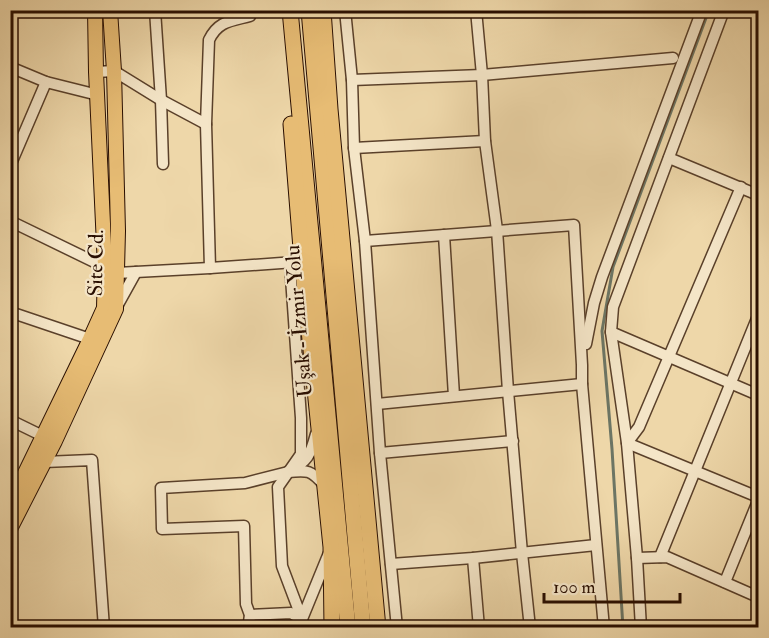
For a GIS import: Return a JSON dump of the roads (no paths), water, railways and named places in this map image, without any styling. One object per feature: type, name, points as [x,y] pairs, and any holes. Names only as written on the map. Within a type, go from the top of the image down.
[{"type":"highway","points":[[283,10],[296,262],[331,547],[332,627]]},
{"type":"highway","name":"Uşak - İzmir Yolu","points":[[291,10],[348,627]]},
{"type":"highway","name":"Uşak - İzmir Yolu","points":[[309,10],[363,627]]},
{"type":"highway","points":[[323,10],[330,109],[378,627]]},
{"type":"main road","name":"Site Cd.","points":[[10,504],[49,439],[116,309],[96,72],[95,10]]},
{"type":"main road","name":"Site Cd.","points":[[10,529],[44,462],[49,439],[104,308],[118,220],[110,10]]},
{"type":"street","points":[[155,10],[163,164]]},
{"type":"street","points":[[210,268],[206,124],[209,40],[214,29],[228,22],[250,16],[253,10]]},
{"type":"street","points":[[345,10],[354,148],[365,241],[380,453],[397,627]]},
{"type":"street","points":[[476,10],[485,141],[497,230],[508,391],[530,627]]},
{"type":"street","points":[[582,365],[602,277],[702,10]]},
{"type":"street","points":[[641,627],[627,442],[611,332],[613,307],[724,10]]},
{"type":"street","points":[[351,80],[482,75],[673,58]]},
{"type":"street","points":[[10,68],[46,82],[98,95]]},
{"type":"street","points":[[96,72],[114,71],[206,124]]},
{"type":"street","points":[[11,165],[46,82]]},
{"type":"street","points":[[354,148],[485,141]]},
{"type":"street","points":[[669,158],[759,195]]},
{"type":"street","points":[[627,442],[639,427],[741,187]]},
{"type":"street","points":[[10,221],[111,270],[136,272],[296,262],[301,454],[278,487],[282,566],[301,623]]},
{"type":"street","points":[[365,241],[573,225],[582,384],[604,627]]},
{"type":"street","points":[[444,235],[454,396]]},
{"type":"street","points":[[116,309],[136,272]]},
{"type":"street","points":[[10,312],[90,339]]},
{"type":"street","points":[[660,557],[759,315]]},
{"type":"street","points":[[611,332],[759,395]]},
{"type":"street","points":[[377,404],[582,384]]},
{"type":"street","points":[[10,420],[49,439]]},
{"type":"street","points":[[288,472],[303,464],[311,452],[318,428]]},
{"type":"street","points":[[380,453],[513,441]]},
{"type":"street","points":[[627,442],[759,497]]},
{"type":"street","points":[[44,462],[92,460],[105,627]]},
{"type":"street","points":[[251,627],[246,604],[244,526],[162,529],[160,488],[245,483],[288,472],[302,471],[314,474],[324,485]]},
{"type":"street","points":[[725,582],[759,501]]},
{"type":"street","points":[[391,564],[596,546]]},
{"type":"street","points":[[290,627],[301,623],[331,547]]},
{"type":"street","points":[[637,558],[667,557],[759,597]]},
{"type":"street","points":[[473,558],[478,627]]},
{"type":"street","points":[[250,615],[291,614],[301,623]]},
{"type":"waterway","points":[[623,628],[602,331],[613,267],[709,10]]}]
